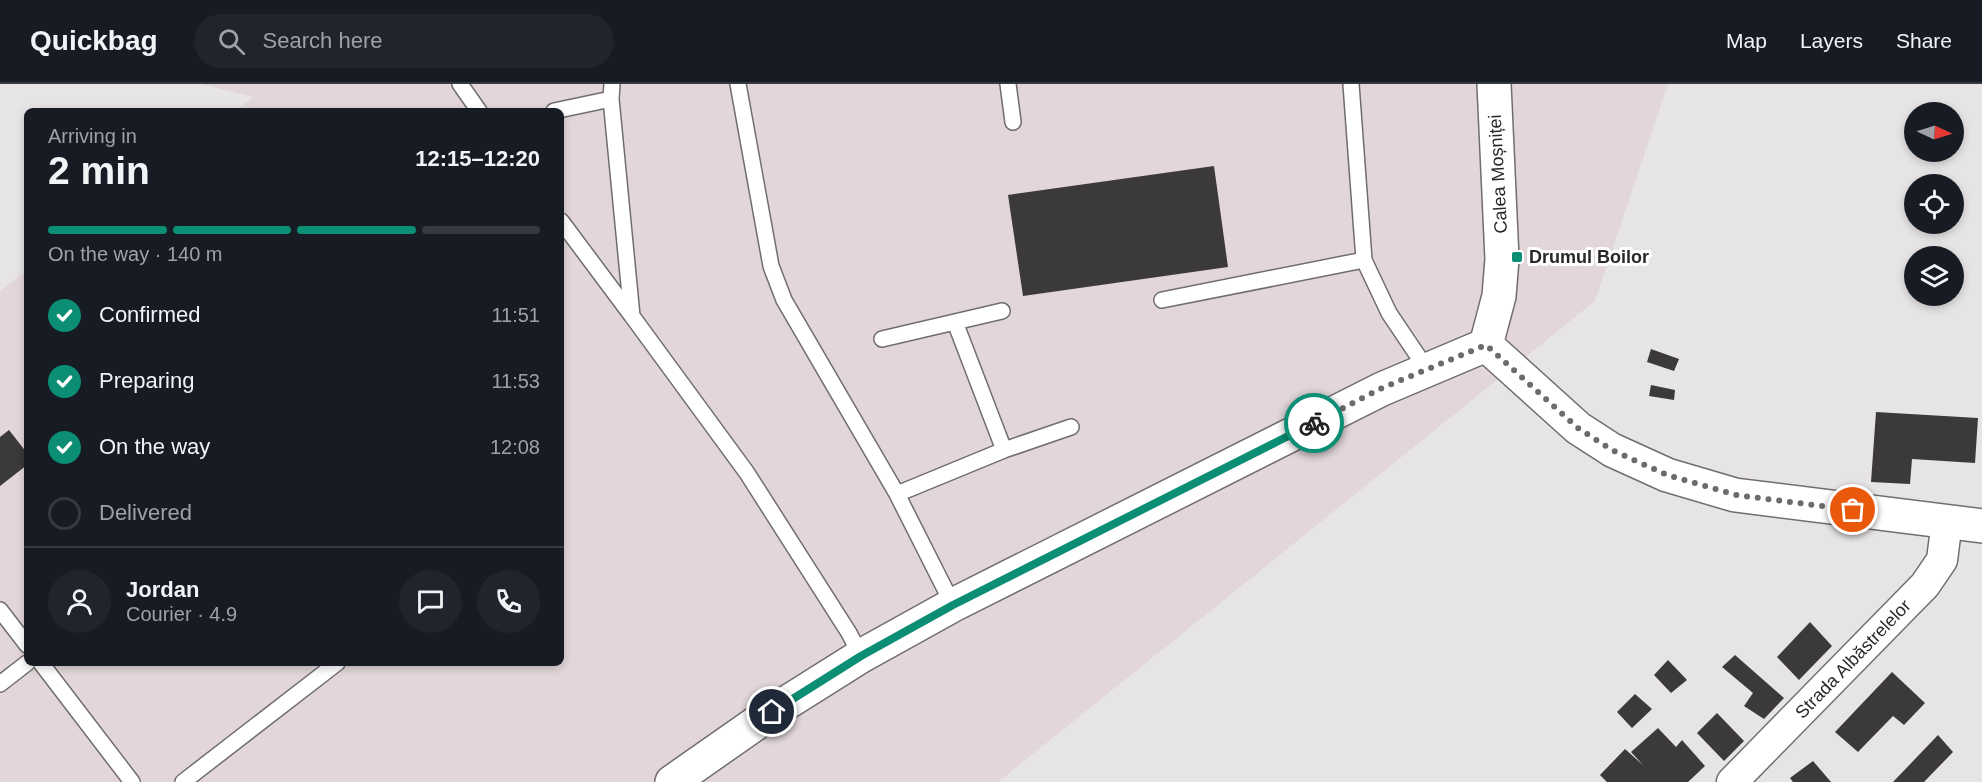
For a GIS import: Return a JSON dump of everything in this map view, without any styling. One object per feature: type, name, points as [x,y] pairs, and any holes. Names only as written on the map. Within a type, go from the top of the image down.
[{"type":"street","name":"Calea Moșniței","points":[[1486,345],[1500,296],[1502,259],[1494,84]]},
{"type":"street","points":[[672,782],[772,712],[861,656],[953,605],[1382,388],[1428,371],[1486,345],[1578,428],[1612,450],[1667,475],[1736,495],[1982,526]]},
{"type":"street","name":"Strada Albăstrelelor","points":[[1732,782],[1925,585],[1942,560],[1947,521]]},
{"type":"lane","points":[[460,84],[476,108]]},
{"type":"lane","points":[[738,84],[771,267],[783,300],[897,494],[953,605]]},
{"type":"lane","points":[[1008,84],[1013,122]]},
{"type":"lane","points":[[1351,84],[1364,260],[1389,313],[1428,371]]},
{"type":"lane","points":[[563,108],[611,92],[632,316]]},
{"type":"lane","points":[[564,225],[747,473],[849,633],[861,656]]},
{"type":"lane","points":[[1162,300],[1364,260]]},
{"type":"lane","points":[[882,339],[1002,311]]},
{"type":"lane","points":[[955,322],[1004,450]]},
{"type":"lane","points":[[897,494],[1004,450],[1071,427]]},
{"type":"lane","points":[[0,610],[24,641]]},
{"type":"lane","points":[[0,684],[24,665]]},
{"type":"lane","points":[[43,666],[132,782]]},
{"type":"lane","points":[[183,782],[333,666]]},
{"type":"shaded area","points":[[201,84],[1668,84],[1595,301],[998,782],[0,782],[0,291],[24,272],[24,666],[564,666],[564,108],[240,108],[253,97]]},
{"type":"building","points":[[1214,166],[1228,267],[1023,296],[1008,195]]},
{"type":"building","points":[[1651,349],[1679,359],[1674,371],[1647,362]]},
{"type":"building","points":[[1651,385],[1675,390],[1674,400],[1649,396]]},
{"type":"building","points":[[1876,412],[1978,418],[1975,463],[1912,459],[1910,484],[1871,482]]},
{"type":"building","points":[[9,430],[24,449],[24,467],[0,486],[0,437]]},
{"type":"building","points":[[1810,622],[1832,646],[1799,680],[1777,657]]},
{"type":"building","points":[[1735,655],[1784,698],[1764,719],[1744,706],[1753,693],[1722,667]]},
{"type":"building","points":[[1668,660],[1687,680],[1671,693],[1654,675]]},
{"type":"building","points":[[1892,672],[1925,703],[1904,725],[1893,716],[1858,752],[1835,732]]},
{"type":"building","points":[[1635,694],[1652,709],[1632,728],[1617,712]]},
{"type":"building","points":[[1717,713],[1744,741],[1724,761],[1697,733]]},
{"type":"building","points":[[1658,728],[1676,747],[1682,740],[1705,766],[1688,782],[1607,782],[1600,775],[1625,749],[1643,765],[1631,752]]},
{"type":"building","points":[[1938,735],[1953,752],[1924,782],[1893,782]]},
{"type":"building","points":[[1813,761],[1831,782],[1793,782],[1790,778]]},
{"type":"way so far","points":[[1314,423],[1382,388],[1428,371],[1486,345],[1578,428],[1612,450],[1667,475],[1736,495],[1853,510]]},
{"type":"place","name":"Drumul Boilor","points":[[1517,257]]},
{"type":"route","points":[[772,712],[861,656],[953,605],[1314,423]]}]
